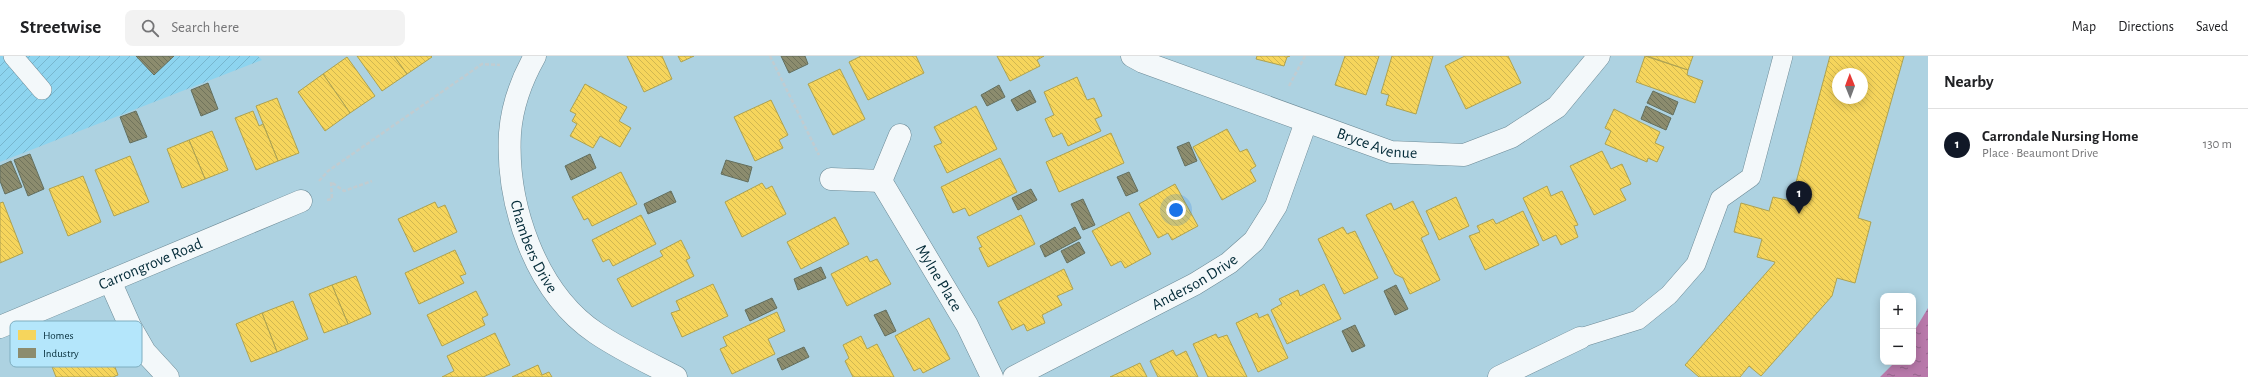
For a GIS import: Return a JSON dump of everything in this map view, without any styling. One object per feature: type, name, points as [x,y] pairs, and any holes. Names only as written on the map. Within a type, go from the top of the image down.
[{"type":"street","name":"Bryce Avenue","points":[[1132,56],[1143,62],[1391,152],[1464,154],[1512,137],[1557,107],[1599,56]]},
{"type":"street","name":"Chambers Drive","points":[[531,62],[517,97],[510,133],[512,187],[521,227],[536,264],[562,302],[596,333],[676,377]]},
{"type":"street","name":"Anderson Drive","points":[[1014,377],[1195,284],[1229,263],[1254,241],[1276,206],[1306,122]]},
{"type":"street","points":[[831,179],[881,181],[900,135]]},
{"type":"street","name":"Mylne Place","points":[[881,181],[967,325],[992,377]]},
{"type":"street","name":"Carrongrove Road","points":[[14,321],[302,201]]},
{"type":"street","points":[[110,281],[128,321]]},
{"type":"street","name":"Carrongrove Road","points":[[0,327],[10,323]]},
{"type":"street","points":[[1504,376],[1580,338]]},
{"type":"street","points":[[142,347],[168,377]]},
{"type":"lane","points":[[13,56],[42,90]]},
{"type":"lane","points":[[1580,338],[1638,320],[1669,295],[1696,264],[1720,199],[1751,177],[1783,56]]},
{"type":"path","points":[[770,56],[831,179]]},
{"type":"path","points":[[1276,111],[1305,56]]},
{"type":"path","points":[[328,171],[482,64],[531,62]]},
{"type":"path","points":[[302,201],[321,203],[332,198],[331,182],[344,191],[372,181]]},
{"type":"shaded area","points":[[0,56],[258,56],[262,60],[0,162]]},
{"type":"water","points":[[1928,308],[1928,377],[1880,377],[1892,365],[1916,365],[1916,328]]},
{"type":"building: Homes","points":[[357,56],[394,56],[407,74],[382,91]]},
{"type":"building: Homes","points":[[394,56],[431,56],[432,57],[407,74]]},
{"type":"building: Homes","points":[[627,56],[662,56],[672,79],[644,92]]},
{"type":"building: Homes","points":[[678,56],[694,56],[681,62]]},
{"type":"building: Homes","points":[[861,56],[916,56],[924,73],[868,100],[849,62]]},
{"type":"building: Homes","points":[[997,56],[1044,56],[1037,60],[1040,66],[1010,81]]},
{"type":"building: Homes","points":[[1257,56],[1290,56],[1287,57],[1284,66],[1256,59]]},
{"type":"building: Homes","points":[[1345,56],[1379,56],[1366,95],[1335,85]]},
{"type":"building: Homes","points":[[1392,56],[1433,56],[1416,114],[1386,105],[1389,95],[1381,93]]},
{"type":"building: Homes","points":[[1465,56],[1508,56],[1521,83],[1466,109],[1445,66]]},
{"type":"building: Homes","points":[[1645,56],[1688,70],[1687,75],[1703,81],[1695,103],[1636,82]]},
{"type":"building: Homes","points":[[1647,56],[1693,56],[1688,70]]},
{"type":"building: Homes","points":[[1830,56],[1904,56],[1858,218],[1871,222],[1855,283],[1837,278],[1832,296],[1761,376],[1749,366],[1740,377],[1699,377],[1685,365],[1775,262],[1757,257],[1762,239],[1734,232],[1741,203],[1769,211],[1773,197],[1791,201]]},
{"type":"building: Homes","points":[[347,57],[375,96],[350,113],[323,74]]},
{"type":"building: Homes","points":[[840,69],[865,119],[833,135],[808,84]]},
{"type":"building: Homes","points":[[323,74],[350,113],[325,131],[298,92]]},
{"type":"building: Homes","points":[[1077,77],[1087,100],[1094,98],[1102,116],[1095,119],[1101,131],[1068,146],[1062,133],[1053,137],[1045,119],[1054,115],[1044,92]]},
{"type":"building: Homes","points":[[585,84],[627,107],[619,121],[631,128],[620,147],[600,136],[593,148],[570,136],[577,124],[572,121],[576,114],[570,111]]},
{"type":"building: Homes","points":[[277,98],[299,153],[278,161],[256,106]]},
{"type":"building: Homes","points":[[771,100],[788,135],[779,140],[783,148],[755,161],[734,117]]},
{"type":"building: Homes","points":[[976,106],[997,149],[947,173],[934,146],[942,143],[934,127]]},
{"type":"building: Homes","points":[[1614,109],[1660,132],[1655,143],[1664,147],[1657,162],[1648,158],[1647,162],[1605,144],[1611,131],[1605,128]]},
{"type":"building: Homes","points":[[253,111],[259,126],[263,124],[278,161],[256,170],[235,118]]},
{"type":"building: Homes","points":[[1227,129],[1240,152],[1247,149],[1256,166],[1250,170],[1256,181],[1222,200],[1193,147]]},
{"type":"building: Homes","points":[[212,131],[228,170],[205,179],[189,140]]},
{"type":"building: Homes","points":[[1111,133],[1124,163],[1059,192],[1046,162]]},
{"type":"building: Homes","points":[[189,140],[205,179],[182,188],[167,149]]},
{"type":"building: Homes","points":[[1602,151],[1611,169],[1622,164],[1631,184],[1620,189],[1626,200],[1594,215],[1570,166]]},
{"type":"building: Homes","points":[[130,156],[149,202],[114,216],[95,170]]},
{"type":"building: Homes","points":[[1000,158],[1017,192],[969,216],[965,208],[953,213],[941,187]]},
{"type":"building: Homes","points":[[621,172],[637,204],[592,226],[588,218],[584,220],[572,197]]},
{"type":"building: Homes","points":[[83,176],[101,222],[68,236],[49,189]]},
{"type":"building: Homes","points":[[762,183],[766,189],[772,186],[786,214],[742,237],[725,202]]},
{"type":"building: Homes","points":[[1175,184],[1198,226],[1172,240],[1168,233],[1158,238],[1139,204]]},
{"type":"building: Homes","points":[[1547,186],[1551,196],[1562,191],[1578,225],[1574,226],[1578,237],[1561,245],[1556,235],[1543,241],[1523,198]]},
{"type":"building: Homes","points":[[1456,197],[1469,226],[1439,240],[1426,211]]},
{"type":"building: Homes","points":[[1413,201],[1429,234],[1421,238],[1440,280],[1410,294],[1403,278],[1395,274],[1366,215],[1391,203],[1394,210]]},
{"type":"building: Homes","points":[[3,202],[23,253],[0,263],[0,203]]},
{"type":"building: Homes","points":[[435,202],[438,208],[445,205],[457,232],[414,252],[398,219]]},
{"type":"building: Homes","points":[[1523,211],[1539,245],[1485,270],[1469,236],[1480,232],[1477,226],[1493,219],[1496,224]]},
{"type":"building: Homes","points":[[1129,212],[1151,254],[1125,268],[1121,261],[1111,266],[1092,231]]},
{"type":"building: Homes","points":[[641,215],[656,244],[613,266],[609,259],[603,262],[592,240]]},
{"type":"building: Homes","points":[[1021,215],[1035,244],[988,267],[979,248],[982,247],[977,237]]},
{"type":"building: Homes","points":[[835,217],[849,244],[801,269],[787,242]]},
{"type":"building: Homes","points":[[1343,227],[1347,234],[1355,231],[1378,278],[1344,294],[1318,239]]},
{"type":"building: Homes","points":[[681,240],[690,258],[686,260],[694,276],[632,307],[617,279],[663,256],[660,251]]},
{"type":"building: Homes","points":[[455,250],[466,274],[460,276],[464,283],[419,304],[405,273]]},
{"type":"building: Homes","points":[[867,256],[870,262],[877,259],[891,284],[847,306],[831,274]]},
{"type":"building: Homes","points":[[1064,269],[1073,289],[1057,296],[1062,305],[1042,315],[1045,323],[1027,331],[1024,324],[1012,330],[998,302]]},
{"type":"building: Homes","points":[[356,276],[371,314],[348,324],[332,285]]},
{"type":"building: Homes","points":[[713,284],[728,316],[682,337],[671,313],[680,310],[676,301]]},
{"type":"building: Homes","points":[[1324,284],[1341,319],[1287,344],[1271,310],[1282,304],[1279,299],[1298,290],[1300,296]]},
{"type":"building: Homes","points":[[332,285],[348,324],[324,333],[309,294]]},
{"type":"building: Homes","points":[[476,291],[488,315],[482,318],[485,325],[442,346],[427,315]]},
{"type":"building: Homes","points":[[293,301],[308,339],[277,352],[262,313]]},
{"type":"building: Homes","points":[[777,312],[785,331],[768,339],[775,354],[732,374],[720,349],[727,346],[723,337]]},
{"type":"building: Homes","points":[[262,313],[277,352],[251,362],[236,324]]},
{"type":"building: Homes","points":[[1257,313],[1259,318],[1268,314],[1288,358],[1258,372],[1236,323]]},
{"type":"building: Homes","points":[[929,318],[950,359],[923,373],[920,368],[914,371],[895,336]]},
{"type":"building: Homes","points":[[495,333],[510,365],[483,377],[442,377],[454,371],[447,356]]},
{"type":"building: Homes","points":[[1216,334],[1218,338],[1227,335],[1247,377],[1208,377],[1193,344]]},
{"type":"building: Homes","points":[[861,336],[867,349],[877,344],[894,377],[853,377],[845,361],[849,358],[843,345]]},
{"type":"building: Homes","points":[[1173,350],[1176,356],[1186,351],[1198,377],[1158,377],[1150,361]]},
{"type":"building: Homes","points":[[1140,363],[1147,377],[1110,377]]},
{"type":"building: Homes","points":[[538,365],[542,375],[549,372],[552,377],[512,377]]},
{"type":"building: Homes","points":[[52,367],[115,367],[118,375],[113,377],[56,377]]},
{"type":"building: Industry","points":[[136,56],[174,56],[154,75]]},
{"type":"building: Industry","points":[[781,56],[805,56],[808,64],[789,73]]},
{"type":"building: Industry","points":[[208,83],[218,109],[201,116],[191,90]]},
{"type":"building: Industry","points":[[999,85],[1005,97],[987,106],[981,95]]},
{"type":"building: Industry","points":[[1030,90],[1036,102],[1017,111],[1011,100]]},
{"type":"building: Industry","points":[[1653,91],[1678,102],[1673,115],[1647,103]]},
{"type":"building: Industry","points":[[1646,106],[1671,118],[1666,130],[1641,119]]},
{"type":"building: Industry","points":[[136,111],[147,137],[130,143],[120,117]]},
{"type":"building: Industry","points":[[1189,142],[1197,161],[1185,166],[1177,147]]},
{"type":"building: Industry","points":[[30,154],[44,189],[28,196],[14,160]]},
{"type":"building: Industry","points":[[590,154],[596,168],[571,180],[565,166]]},
{"type":"building: Industry","points":[[726,160],[752,167],[748,182],[721,174]]},
{"type":"building: Industry","points":[[11,161],[22,187],[5,194],[0,181],[0,166]]},
{"type":"building: Industry","points":[[1129,172],[1138,191],[1126,196],[1117,177]]},
{"type":"building: Industry","points":[[1031,189],[1037,200],[1018,210],[1012,198]]},
{"type":"building: Industry","points":[[671,191],[676,202],[648,214],[644,204]]},
{"type":"building: Industry","points":[[1083,199],[1095,225],[1083,230],[1071,204]]},
{"type":"building: Industry","points":[[1075,227],[1081,238],[1045,257],[1040,246]]},
{"type":"building: Industry","points":[[1079,242],[1085,253],[1067,263],[1061,251]]},
{"type":"building: Industry","points":[[821,267],[826,278],[798,290],[794,279]]},
{"type":"building: Industry","points":[[1396,285],[1408,309],[1395,315],[1384,291]]},
{"type":"building: Industry","points":[[772,298],[777,308],[750,321],[745,310]]},
{"type":"building: Industry","points":[[886,310],[896,331],[885,336],[874,315]]},
{"type":"building: Industry","points":[[1355,325],[1365,346],[1352,352],[1342,331]]},
{"type":"building: Industry","points":[[804,347],[809,357],[782,370],[777,359]]},
{"type":"place","name":"Carrondale Nursing Home","points":[[1799,214]]}]
